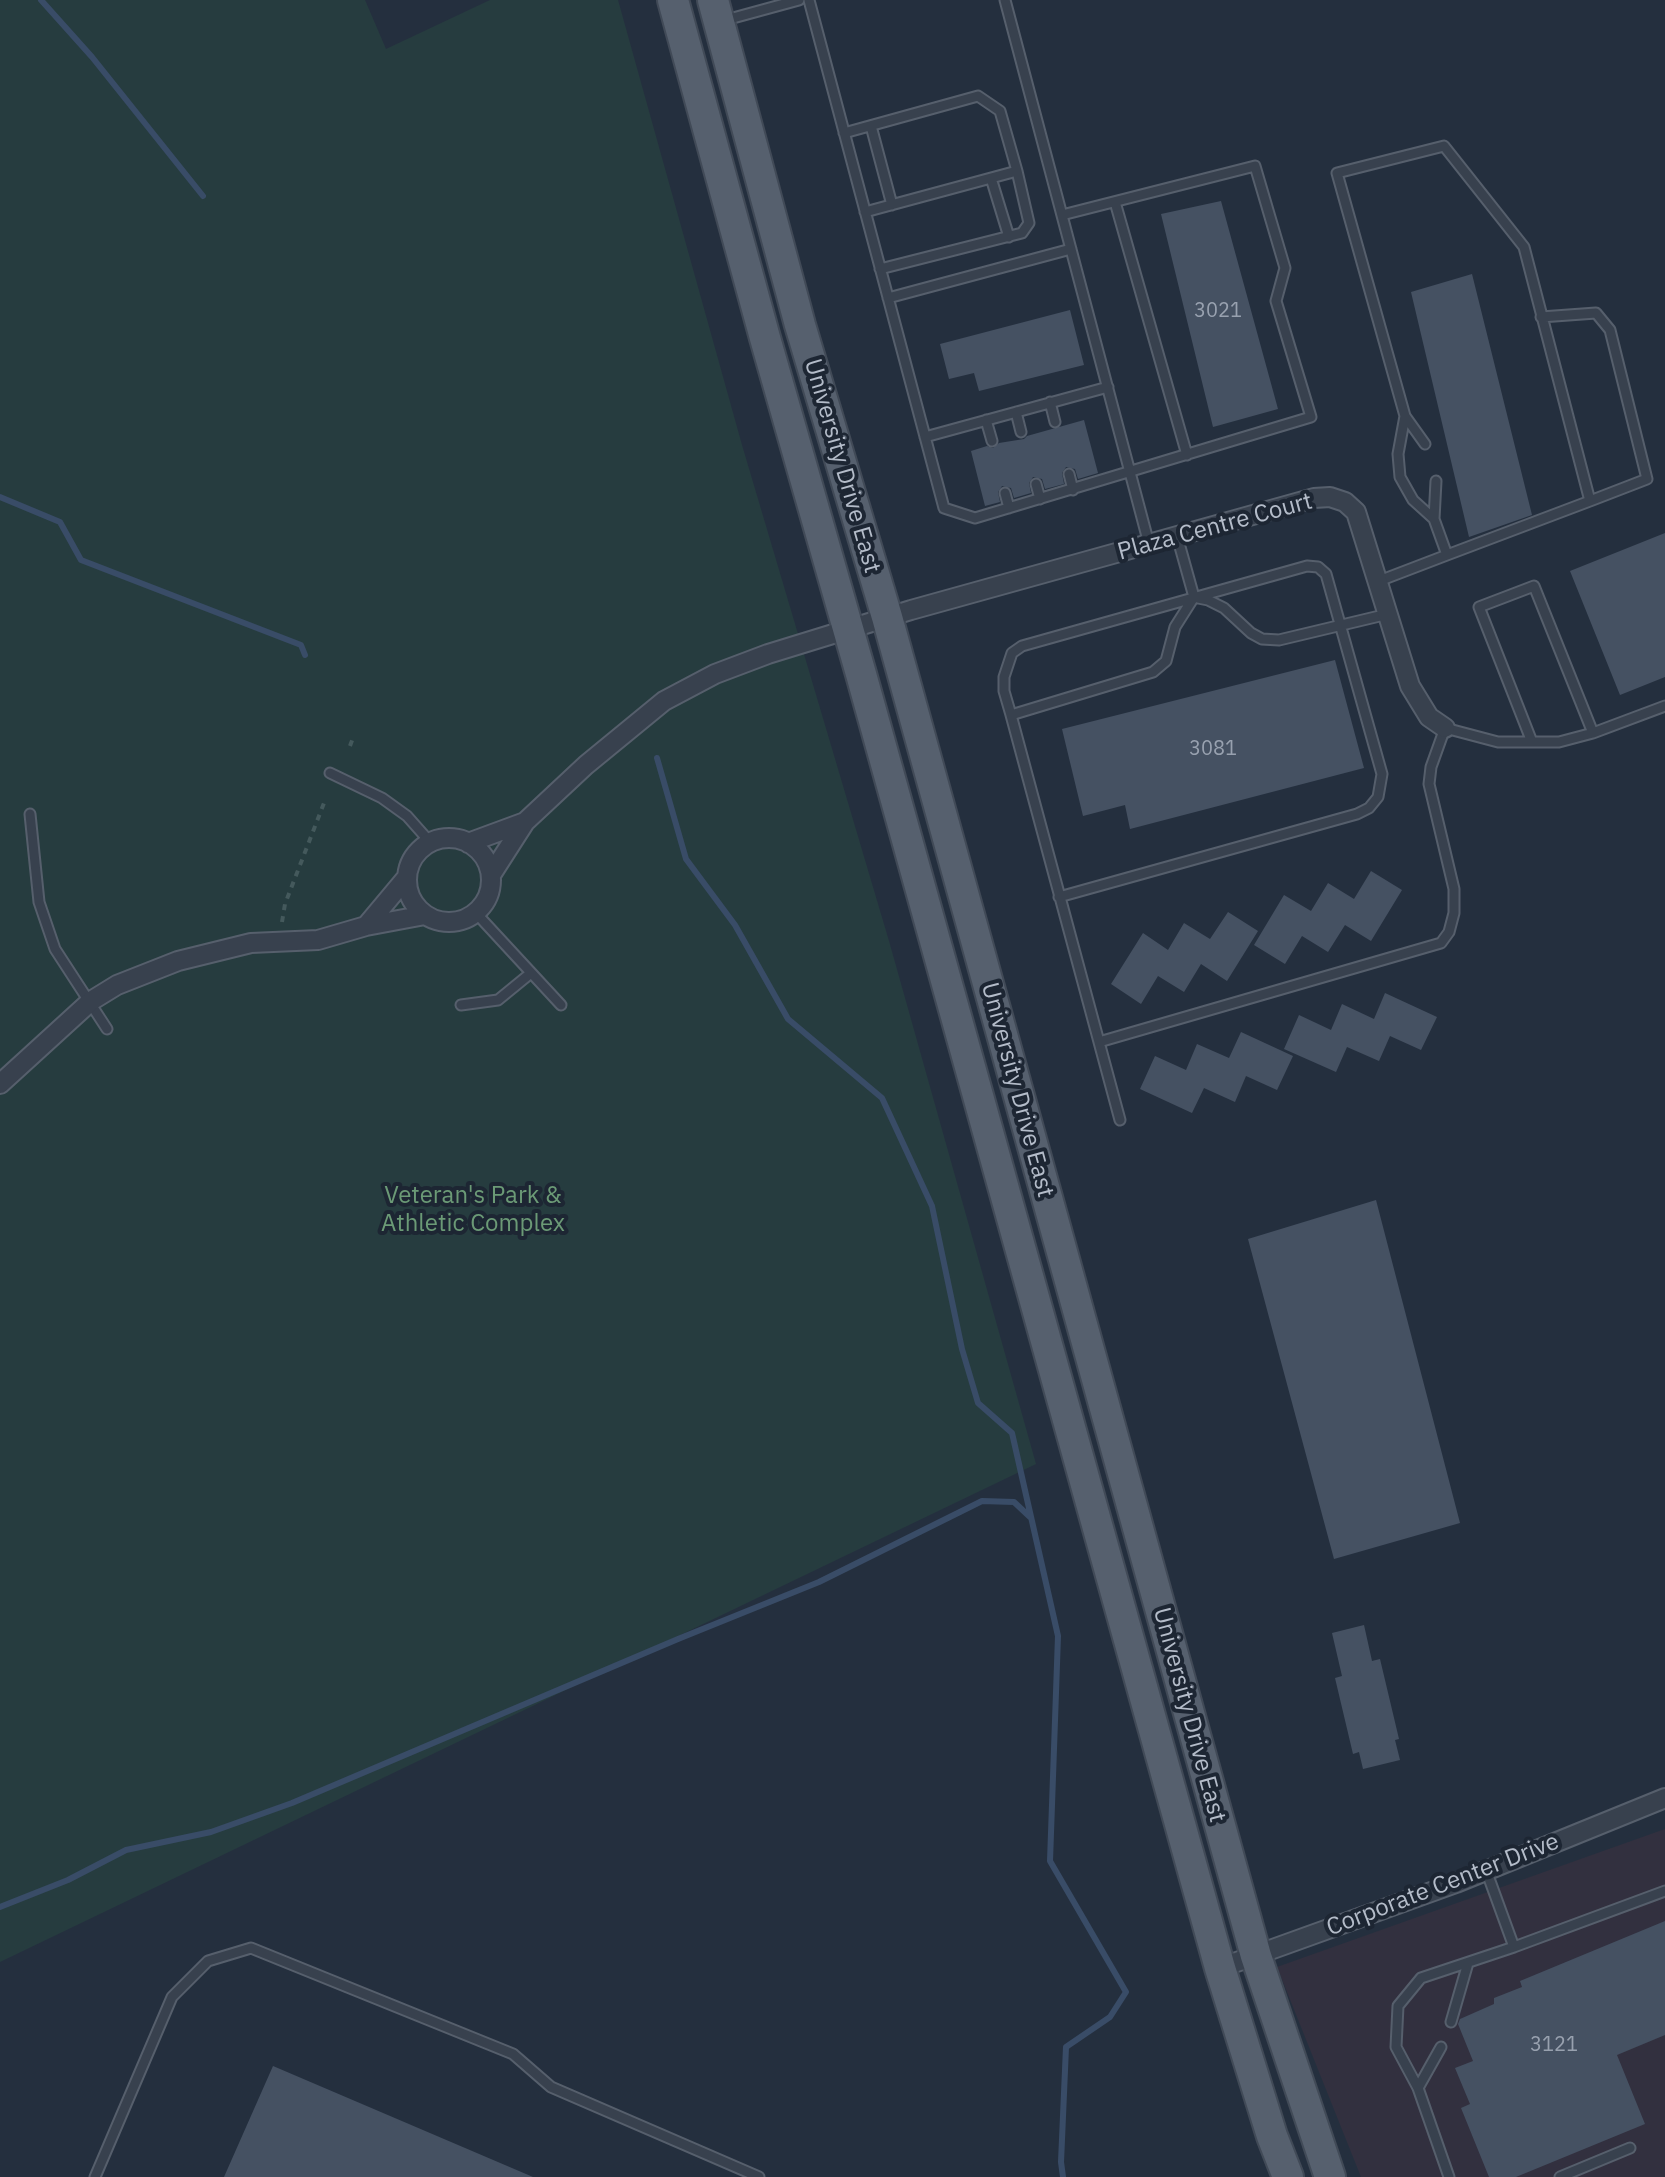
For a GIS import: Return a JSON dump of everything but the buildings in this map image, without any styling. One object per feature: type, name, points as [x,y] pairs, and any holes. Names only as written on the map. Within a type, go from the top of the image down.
[{"type":"main road","name":"University Drive East","points":[[673,0],[1220,1968],[1272,2136],[1288,2177]]},
{"type":"main road","name":"University Drive East","points":[[716,11],[800,325],[887,617],[1256,1956],[1330,2177]]},
{"type":"street","name":"Plaza Centre Court","points":[[525,822],[586,765],[664,701],[715,674],[887,617],[1314,498],[1330,497],[1345,502],[1356,512],[1410,686],[1429,717],[1445,728]]},
{"type":"street","points":[[468,843],[525,822]]},
{"type":"street","points":[[0,1084],[91,1001],[117,985],[178,961],[251,943],[318,940],[366,926],[425,915],[451,922],[464,920],[485,902],[491,875],[525,822]]},
{"type":"street","points":[[425,915],[408,892],[407,877],[410,863],[430,842],[443,838],[468,843],[487,862],[491,875]]},
{"type":"street","points":[[366,926],[407,877]]},
{"type":"street","name":"Corporate Center Drive","points":[[1220,1968],[1486,1870],[1665,1798]]},
{"type":"lane","points":[[716,11],[799,0]]},
{"type":"lane","points":[[809,0],[944,508],[975,518],[1311,417],[1276,301],[1285,268],[1255,166],[1062,215]]},
{"type":"lane","points":[[1005,0],[1149,544]]},
{"type":"lane","points":[[844,133],[978,96],[1000,111],[1017,171],[1029,223],[1022,233],[880,269]]},
{"type":"lane","points":[[871,126],[892,205]]},
{"type":"lane","points":[[1425,444],[1405,416],[1337,173],[1444,146],[1524,247],[1590,501]]},
{"type":"lane","points":[[865,212],[1017,171]]},
{"type":"lane","points":[[991,178],[1009,237]]},
{"type":"lane","points":[[1115,202],[1187,455]]},
{"type":"lane","points":[[888,298],[1071,249]]},
{"type":"lane","points":[[1379,581],[1647,479],[1610,330],[1596,313],[1541,317]]},
{"type":"lane","points":[[925,437],[1108,387]]},
{"type":"lane","points":[[1050,402],[1055,422]]},
{"type":"lane","points":[[1016,412],[1021,432]]},
{"type":"lane","points":[[1405,416],[1398,454],[1400,477],[1413,500],[1434,519]]},
{"type":"lane","points":[[986,420],[992,441]]},
{"type":"lane","points":[[1069,474],[1073,490]]},
{"type":"lane","points":[[1436,481],[1434,519],[1447,555]]},
{"type":"lane","points":[[1036,484],[1040,499]]},
{"type":"lane","points":[[1005,493],[1009,508]]},
{"type":"lane","points":[[1011,715],[1153,672],[1166,661],[1175,627],[1194,597],[1177,536]]},
{"type":"lane","points":[[1059,897],[1357,814],[1369,808],[1378,797],[1382,774],[1326,574],[1318,567],[1307,566],[1194,597],[1022,646],[1012,653],[1004,677],[1004,691],[1059,897],[1120,1120]]},
{"type":"lane","points":[[1532,742],[1479,607],[1534,586],[1593,733]]},
{"type":"lane","points":[[1194,597],[1224,608],[1262,639],[1279,640],[1388,614]]},
{"type":"lane","points":[[1099,1042],[1441,943],[1452,922],[1454,889],[1429,784],[1431,767],[1445,728],[1498,742],[1559,742],[1593,733],[1665,706]]},
{"type":"lane","points":[[330,773],[382,798],[407,816],[430,842]]},
{"type":"lane","points":[[30,814],[39,902],[55,949],[107,1029]]},
{"type":"lane","points":[[475,912],[561,1005]]},
{"type":"lane","points":[[461,1005],[498,1000],[531,973]]},
{"type":"lane","points":[[1486,1870],[1514,1947]]},
{"type":"lane","points":[[1449,2177],[1418,2088],[1396,2047],[1398,2006],[1421,1978],[1665,1891]]},
{"type":"lane","points":[[95,2177],[172,1997],[208,1961],[251,1948],[513,2054],[551,2087],[759,2177]]},
{"type":"lane","points":[[1451,2022],[1468,1963]]},
{"type":"lane","points":[[1418,2088],[1441,2047]]},
{"type":"lane","points":[[1560,2177],[1630,2148]]},
{"type":"path","points":[[350,746],[354,735]]},
{"type":"path","points":[[282,924],[285,904],[324,803]]},
{"type":"shaded area","points":[[1665,1829],[1665,2177],[1361,2177],[1277,1967]]},
{"type":"green space","name":"Veteran's Park & Athletic Complex","points":[[0,0],[365,0],[386,49],[490,0],[618,0],[742,445],[889,941],[1036,1464],[0,1962]]},
{"type":"waterway","points":[[41,0],[92,57],[203,196]]},
{"type":"waterway","points":[[0,497],[60,522],[81,560],[301,645],[305,655]]},
{"type":"waterway","points":[[657,758],[686,859],[735,925],[788,1019],[882,1098],[932,1206],[962,1349],[978,1403],[1012,1433],[1058,1636],[1050,1861],[1126,1992],[1110,2017],[1066,2047],[1063,2177]]},
{"type":"waterway","points":[[0,1907],[68,1880],[126,1850],[211,1832],[292,1803],[819,1582],[982,1501],[1014,1502],[1030,1517]]}]
